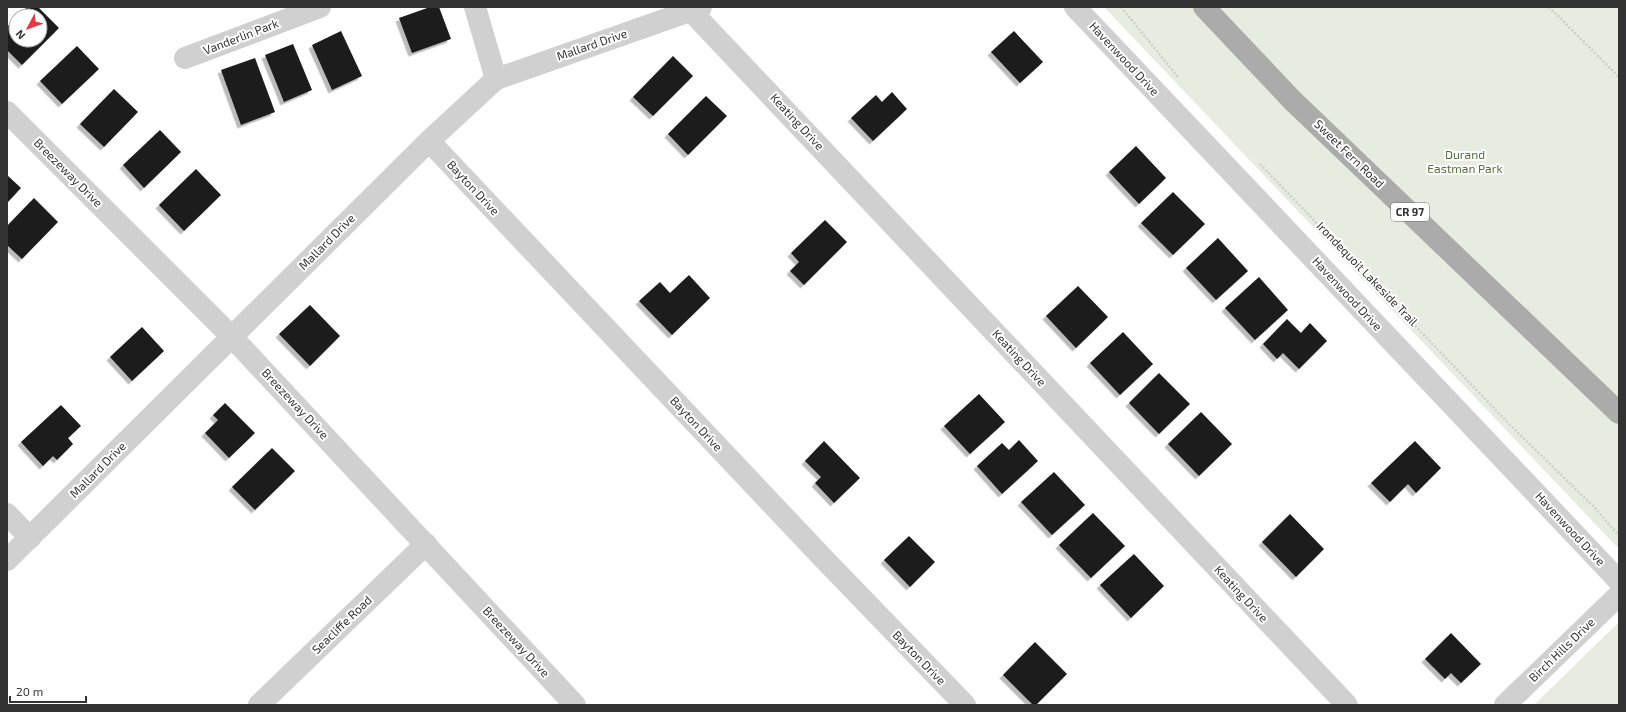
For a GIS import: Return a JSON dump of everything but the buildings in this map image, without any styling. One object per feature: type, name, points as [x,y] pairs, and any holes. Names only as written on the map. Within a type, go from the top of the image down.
[{"type":"main road","name":"Sweet Fern Road","points":[[1204,7],[1292,100],[1619,413]]},
{"type":"street","name":"Vanderlin Park","points":[[185,58],[320,7]]},
{"type":"street","points":[[475,7],[496,79]]},
{"type":"street","name":"Havenwood Drive","points":[[1075,7],[1619,581]]},
{"type":"street","name":"Mallard Drive","points":[[7,560],[429,141],[496,79],[696,9]]},
{"type":"street","name":"Keating Drive","points":[[696,9],[1347,705]]},
{"type":"street","name":"Breezeway Drive","points":[[7,112],[232,336],[575,705]]},
{"type":"street","name":"Bayton Drive","points":[[429,141],[964,705]]},
{"type":"street","points":[[7,514],[30,538]]},
{"type":"street","name":"Seacliffe Road","points":[[259,705],[426,544]]},
{"type":"street","name":"Birch Hills Drive","points":[[1505,705],[1619,595]]},
{"type":"path","points":[[1121,7],[1179,80]]},
{"type":"path","points":[[1549,7],[1619,77]]},
{"type":"path","name":"Irondequoit Lakeside Trail","points":[[1255,159],[1512,427],[1594,507],[1619,536]]},
{"type":"green space","name":"Durand Eastman Park","points":[[1104,7],[1619,7],[1619,549]]},
{"type":"green space","points":[[1619,622],[1619,705],[1534,705]]}]
